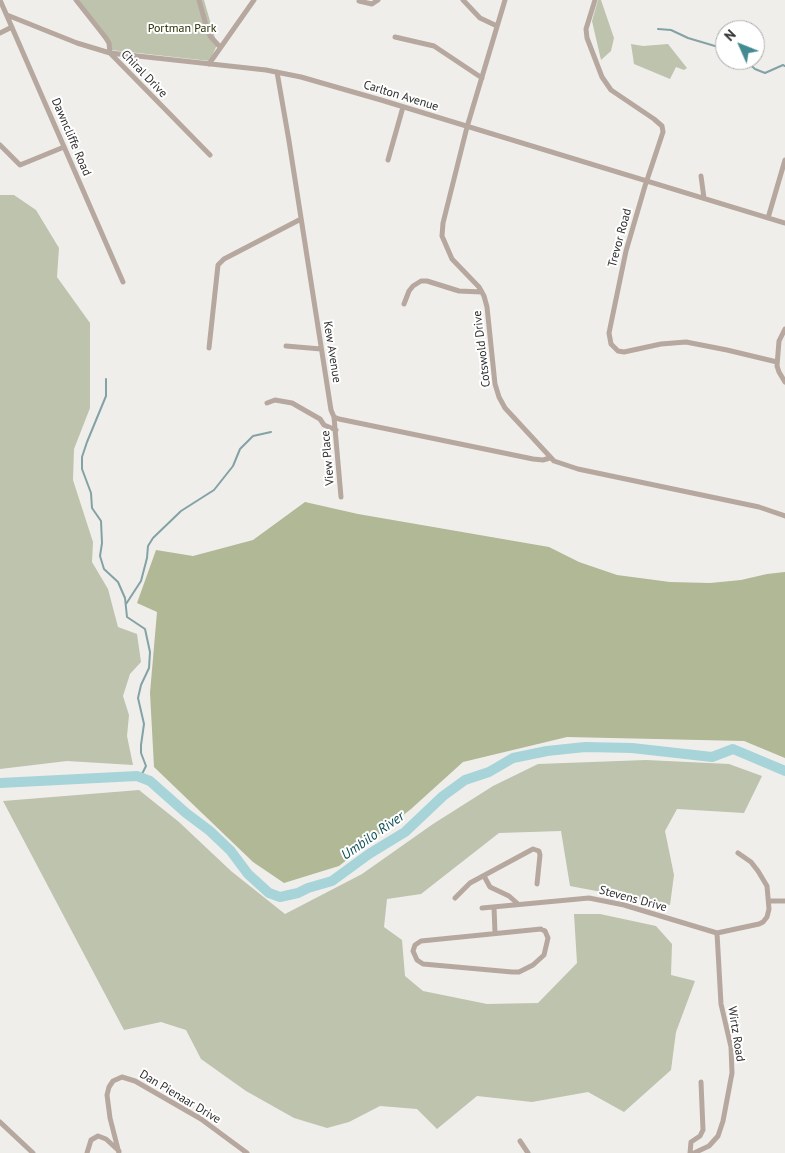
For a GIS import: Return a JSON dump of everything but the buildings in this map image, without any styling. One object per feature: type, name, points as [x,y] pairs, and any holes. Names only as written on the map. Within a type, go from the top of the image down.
[{"type":"street","name":"Dawncliffe Road","points":[[0,0],[123,282]]},
{"type":"street","name":"Chiral Drive","points":[[76,0],[106,38],[110,53],[210,155]]},
{"type":"street","points":[[200,0],[210,36],[220,47]]},
{"type":"street","points":[[209,64],[254,0]]},
{"type":"street","points":[[359,1],[372,4],[378,0]]},
{"type":"street","points":[[463,0],[480,18],[497,26]]},
{"type":"street","name":"Cotswold Drive","points":[[505,0],[467,127],[443,223],[442,236],[452,259],[482,292],[487,307],[494,384],[499,397],[505,408],[550,458],[560,463],[578,469],[759,507],[785,516]]},
{"type":"street","name":"Trevor Road","points":[[595,0],[586,29],[587,38],[602,77],[610,90],[654,119],[662,126],[664,132],[646,181],[626,251],[609,333],[611,344],[618,351],[624,352],[661,344],[686,342],[777,362]]},
{"type":"street","name":"Carlton Avenue","points":[[7,16],[77,43],[110,53],[277,72],[403,106],[785,223]]},
{"type":"street","points":[[0,33],[12,27]]},
{"type":"street","points":[[394,37],[434,46],[482,78]]},
{"type":"street","name":"Kew Avenue","points":[[277,72],[290,140],[331,410],[334,417]]},
{"type":"street","points":[[388,160],[403,106]]},
{"type":"street","points":[[0,145],[20,165],[64,147]]},
{"type":"street","points":[[768,218],[785,160]]},
{"type":"street","points":[[701,176],[704,198]]},
{"type":"street","points":[[209,348],[218,265],[224,259],[301,219]]},
{"type":"street","points":[[404,304],[412,286],[421,281],[460,291],[482,292]]},
{"type":"street","points":[[785,328],[779,341],[777,362],[779,372],[785,382]]},
{"type":"street","points":[[286,346],[321,348]]},
{"type":"street","points":[[266,403],[275,400],[292,404],[320,419],[324,425],[336,430]]},
{"type":"street","points":[[334,417],[533,459],[543,460],[550,458]]},
{"type":"street","name":"View Place","points":[[334,417],[341,497]]},
{"type":"street","points":[[455,898],[465,887],[533,849],[539,851],[540,854],[537,884]]},
{"type":"street","points":[[717,933],[763,922],[767,917],[769,901],[767,886],[751,862],[738,853]]},
{"type":"street","points":[[484,876],[490,888],[509,896],[518,904]]},
{"type":"street","name":"Stevens Drive","points":[[482,908],[596,898],[717,933]]},
{"type":"street","points":[[769,901],[785,901]]},
{"type":"street","points":[[494,906],[495,933]]},
{"type":"street","points":[[541,929],[547,934],[548,942],[544,955],[539,960],[526,969],[512,972],[424,964],[417,960],[413,951],[415,945],[421,941],[495,933],[541,929]]},
{"type":"street","name":"Wirtz Road","points":[[694,1153],[709,1146],[718,1136],[723,1121],[732,1073],[731,1047],[721,1004],[717,933]]},
{"type":"street","name":"Dan Pienaar Drive","points":[[119,1152],[110,1118],[108,1095],[109,1087],[113,1081],[122,1077],[135,1080],[200,1119],[247,1153]]},
{"type":"street","points":[[690,1153],[690,1144],[700,1136],[703,1130],[701,1082]]},
{"type":"street","points":[[0,1122],[33,1153]]},
{"type":"street","points":[[87,1153],[91,1140],[98,1136],[106,1139],[119,1152]]},
{"type":"street","points":[[520,1141],[528,1153]]},
{"type":"green space","name":"Portman Park","points":[[77,0],[204,0],[217,45],[210,61],[111,50]]},
{"type":"green space","points":[[598,0],[601,0],[614,38],[611,51],[601,60],[592,21]]},
{"type":"green space","points":[[631,44],[643,46],[668,44],[687,68],[684,70],[676,67],[670,79],[634,64]]},
{"type":"green space","points":[[0,195],[14,195],[36,210],[59,248],[57,277],[90,323],[90,408],[74,449],[73,480],[93,542],[92,562],[108,589],[118,627],[137,634],[141,662],[130,674],[123,696],[129,715],[127,736],[133,765],[67,761],[0,769]]},
{"type":"green space","points":[[305,502],[358,514],[549,547],[579,562],[617,575],[670,582],[710,583],[741,580],[785,572],[785,758],[744,741],[567,737],[463,762],[411,809],[339,866],[284,883],[253,862],[154,767],[150,693],[157,612],[137,603],[156,550],[193,556],[253,540]]},
{"type":"green space","points":[[646,760],[729,764],[762,776],[744,813],[677,809],[665,831],[674,875],[670,905],[570,886],[561,831],[499,833],[421,894],[387,899],[384,927],[402,940],[405,976],[423,991],[487,1004],[538,1003],[577,963],[574,914],[600,914],[656,926],[672,944],[671,975],[695,981],[676,1032],[671,1070],[624,1112],[588,1092],[532,1102],[477,1096],[437,1129],[417,1109],[380,1106],[349,1122],[327,1128],[294,1118],[246,1091],[201,1059],[186,1030],[161,1022],[124,1030],[3,801],[139,790],[179,822],[231,871],[285,914],[362,874],[433,824],[493,786],[538,764]]},
{"type":"waterway","points":[[658,29],[671,30],[688,38],[715,46]]},
{"type":"waterway","points":[[758,70],[765,73],[783,65],[785,66]]},
{"type":"waterway","points":[[106,379],[106,396],[82,457],[82,469],[91,493],[92,508],[101,521],[102,543],[100,556],[104,569],[118,582],[125,598],[127,617],[145,629],[150,652],[149,668],[141,685],[138,698],[144,724],[141,753],[146,766],[142,774],[143,778]]},
{"type":"waterway","points":[[126,604],[141,581],[148,546],[153,538],[181,511],[214,490],[233,466],[240,449],[253,436],[271,432]]},
{"type":"waterway","name":"Umbilo River","points":[[0,783],[137,776],[150,781],[186,813],[210,831],[230,850],[248,874],[269,893],[280,897],[332,881],[369,854],[405,832],[443,796],[465,780],[489,772],[513,758],[547,751],[585,747],[632,748],[712,757],[733,749],[785,771]]}]
